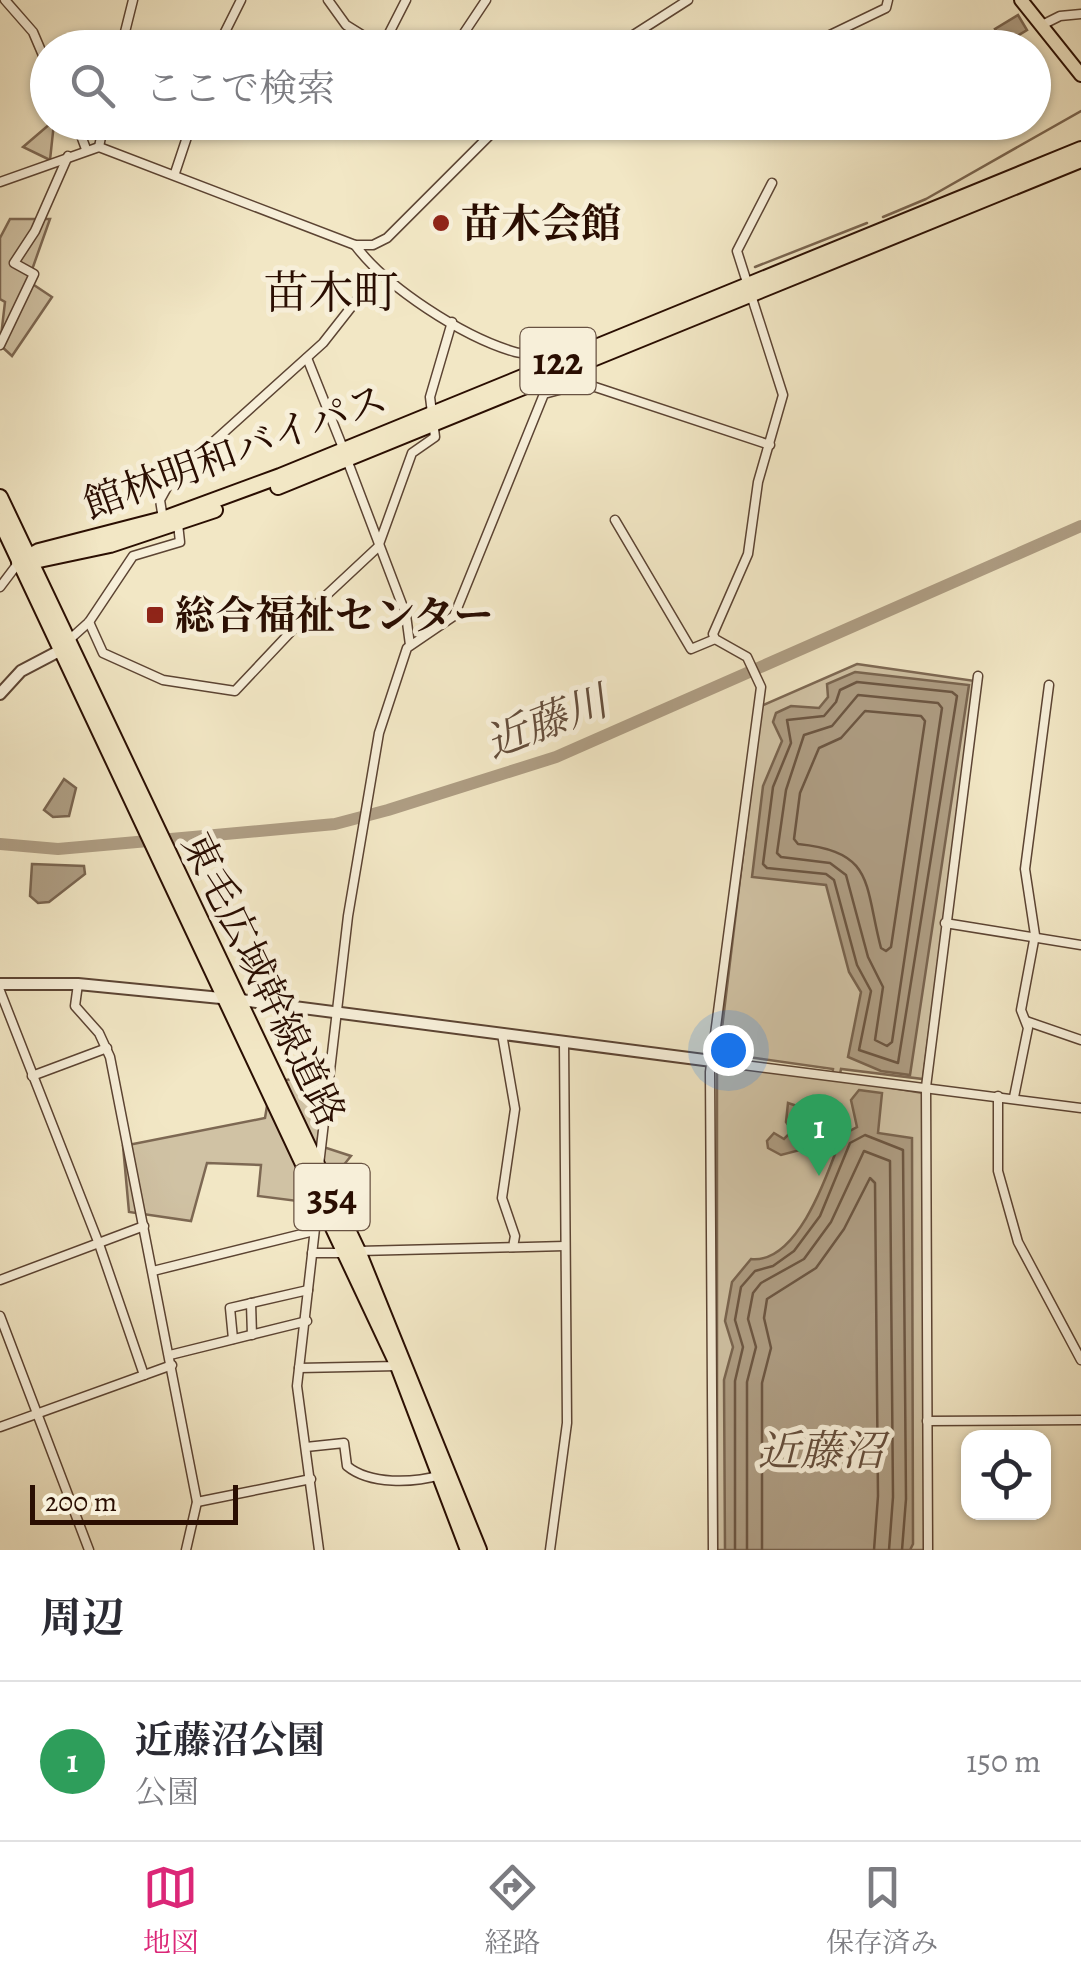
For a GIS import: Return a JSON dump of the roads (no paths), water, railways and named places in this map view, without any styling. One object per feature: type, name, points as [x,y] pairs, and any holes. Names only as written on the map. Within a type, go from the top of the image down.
[{"type":"highway","name":"館林明和バイパス","points":[[432,418],[573,374],[748,290],[1081,149]]},
{"type":"highway","name":"館林明和バイパス","points":[[27,560],[170,521],[432,418],[546,366],[1081,160]]},
{"type":"highway","name":"東毛広域幹線道路","points":[[0,496],[64,645],[318,1166],[468,1550]]},
{"type":"highway","name":"東毛広域幹線道路","points":[[0,520],[27,560]]},
{"type":"highway","name":"東毛広域幹線道路","points":[[234,1000],[322,1203],[352,1252],[479,1550]]},
{"type":"main road","points":[[1021,0],[1045,30]]},
{"type":"main road","points":[[1051,37],[1081,74]]},
{"type":"street","points":[[5,0],[30,30]]},
{"type":"street","points":[[126,30],[132,0]]},
{"type":"street","points":[[226,30],[240,0]]},
{"type":"street","points":[[328,0],[354,30]]},
{"type":"street","points":[[391,30],[406,0]]},
{"type":"street","points":[[466,30],[486,0]]},
{"type":"street","points":[[641,30],[688,0]]},
{"type":"street","points":[[840,30],[886,8],[888,0]]},
{"type":"street","points":[[1042,26],[1060,16],[1081,14]]},
{"type":"street","points":[[83,140],[86,149]]},
{"type":"street","points":[[99,147],[100,140]]},
{"type":"street","points":[[175,173],[186,140]]},
{"type":"street","points":[[367,258],[485,140]]},
{"type":"street","points":[[0,182],[99,147],[356,245],[378,244]]},
{"type":"street","points":[[0,344],[34,274],[14,264],[34,231],[68,156]]},
{"type":"street","points":[[615,520],[691,649],[714,640],[748,554],[755,494],[784,395],[737,251],[772,183]]},
{"type":"street","points":[[356,245],[378,273],[452,322],[514,352],[534,353],[546,366]]},
{"type":"street","points":[[0,694],[21,671],[64,645],[89,622],[133,556],[182,540],[160,500],[171,480],[306,358],[378,273]]},
{"type":"street","points":[[89,622],[103,653],[162,680],[232,692],[378,548],[410,458],[432,441],[430,397],[452,322]]},
{"type":"street","points":[[306,358],[406,615],[410,644],[379,734],[365,804],[318,1166]]},
{"type":"street","points":[[410,644],[454,616],[544,394],[574,386],[573,374],[770,444]]},
{"type":"street","points":[[0,587],[27,560]]},
{"type":"street","points":[[712,1550],[712,1061],[760,684],[750,661],[714,640]]},
{"type":"street","points":[[928,1550],[926,1087],[978,676]]},
{"type":"street","points":[[1014,1097],[1026,1021],[1021,1010],[1035,936],[1024,869],[1049,684]]},
{"type":"street","points":[[946,923],[1081,945]]},
{"type":"street","points":[[78,984],[75,1006],[107,1048],[171,1360],[197,1502],[186,1550]]},
{"type":"street","points":[[144,1375],[99,1244],[0,988],[78,984],[234,1000],[1081,1108]]},
{"type":"street","points":[[1026,1021],[1081,1040]]},
{"type":"street","points":[[502,1034],[515,1109],[502,1198],[514,1236],[513,1247]]},
{"type":"street","points":[[550,1550],[567,1423],[564,1042]]},
{"type":"street","points":[[32,1076],[107,1048]]},
{"type":"street","points":[[998,1096],[998,1170],[1018,1242],[1081,1360]]},
{"type":"street","points":[[319,1550],[297,1386],[316,1211],[322,1203]]},
{"type":"street","points":[[0,1280],[144,1226]]},
{"type":"street","points":[[153,1271],[314,1231]]},
{"type":"street","points":[[312,1253],[565,1246]]},
{"type":"street","points":[[232,1339],[230,1308],[308,1290]]},
{"type":"street","points":[[251,1303],[252,1334]]},
{"type":"street","points":[[0,1316],[90,1550]]},
{"type":"street","points":[[0,1427],[144,1375],[171,1360],[232,1339],[307,1321]]},
{"type":"street","points":[[299,1368],[398,1366]]},
{"type":"street","points":[[928,1421],[1081,1420]]},
{"type":"street","points":[[306,1447],[344,1443],[348,1466],[362,1475],[414,1480],[440,1475]]},
{"type":"street","points":[[197,1502],[310,1478]]},
{"type":"water","points":[[1018,15],[1027,30],[996,30]]},
{"type":"water","points":[[855,672],[969,685],[910,1075],[881,1071],[848,1057],[861,992],[849,972],[826,885],[752,877],[763,786],[782,741],[773,722],[776,713],[791,706],[819,708],[828,697],[827,684]]},
{"type":"water","points":[[64,779],[76,788],[69,816],[53,817],[44,810]]},
{"type":"water","points":[[32,864],[84,866],[85,874],[49,902],[38,903],[30,896]]},
{"type":"water","name":"近藤沼","points":[[859,1090],[882,1093],[878,1133],[912,1138],[913,1544],[910,1550],[725,1550],[724,1380],[733,1347],[725,1321],[732,1282],[751,1259],[768,1257],[784,1247],[810,1212],[842,1135],[857,1127],[851,1100]]},
{"type":"water","points":[[788,1103],[815,1112],[815,1134],[804,1149],[781,1155],[768,1148],[767,1141],[774,1133],[784,1139],[792,1131],[786,1122]]},
{"type":"waterway","points":[[1051,128],[1081,111]]},
{"type":"waterway","points":[[883,217],[926,199],[1030,140]]},
{"type":"waterway","points":[[755,267],[867,223]]},
{"type":"waterway","name":"近藤川","points":[[0,844],[58,849],[335,824],[388,810],[556,757],[1081,526]]},
{"type":"place","name":"苗木会館","points":[[441,223]]},
{"type":"place","name":"総合福祉センター","points":[[155,615]]},
{"type":"place","name":"近藤沼公園","points":[[819,1176]]},
{"type":"district","name":"苗木町","points":[[331,292]]}]
